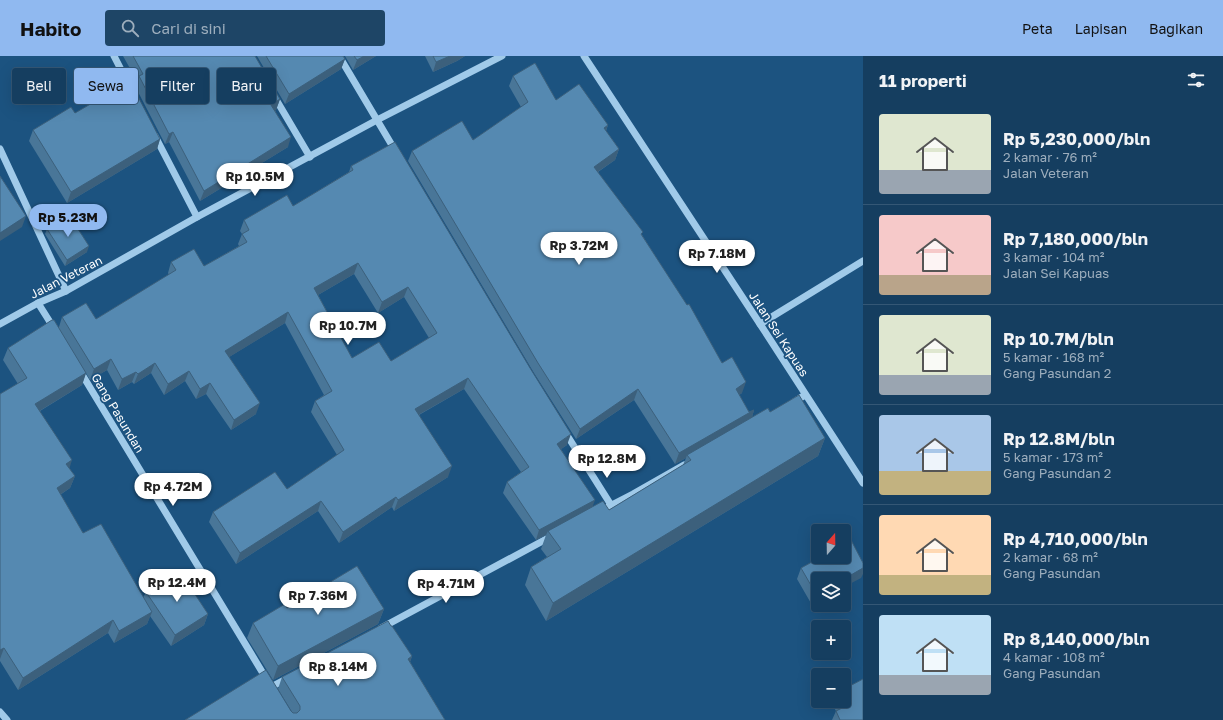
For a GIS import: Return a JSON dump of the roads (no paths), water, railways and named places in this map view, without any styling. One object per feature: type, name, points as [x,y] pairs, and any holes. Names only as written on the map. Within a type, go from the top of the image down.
[{"type":"street","points":[[114,56],[120,68]]},
{"type":"street","points":[[339,56],[401,161]]},
{"type":"street","name":"Jalan Veteran","points":[[0,324],[38,303],[66,291],[197,217],[377,120],[502,56]]},
{"type":"street","name":"Jalan Sei Kapuas","points":[[584,56],[863,483]]},
{"type":"street","points":[[276,99],[310,157]]},
{"type":"street","points":[[150,126],[197,217]]},
{"type":"street","points":[[0,149],[66,291]]},
{"type":"street","points":[[760,324],[863,261]]},
{"type":"street","points":[[38,303],[59,337]]},
{"type":"street","name":"Gang Pasundan","points":[[75,364],[273,691],[292,676]]},
{"type":"street","points":[[785,407],[806,395]]},
{"type":"street","points":[[560,423],[611,505]]},
{"type":"street","points":[[590,516],[633,494],[689,462]]},
{"type":"street","points":[[375,631],[556,534]]},
{"type":"street","points":[[0,712],[7,720]]}]
